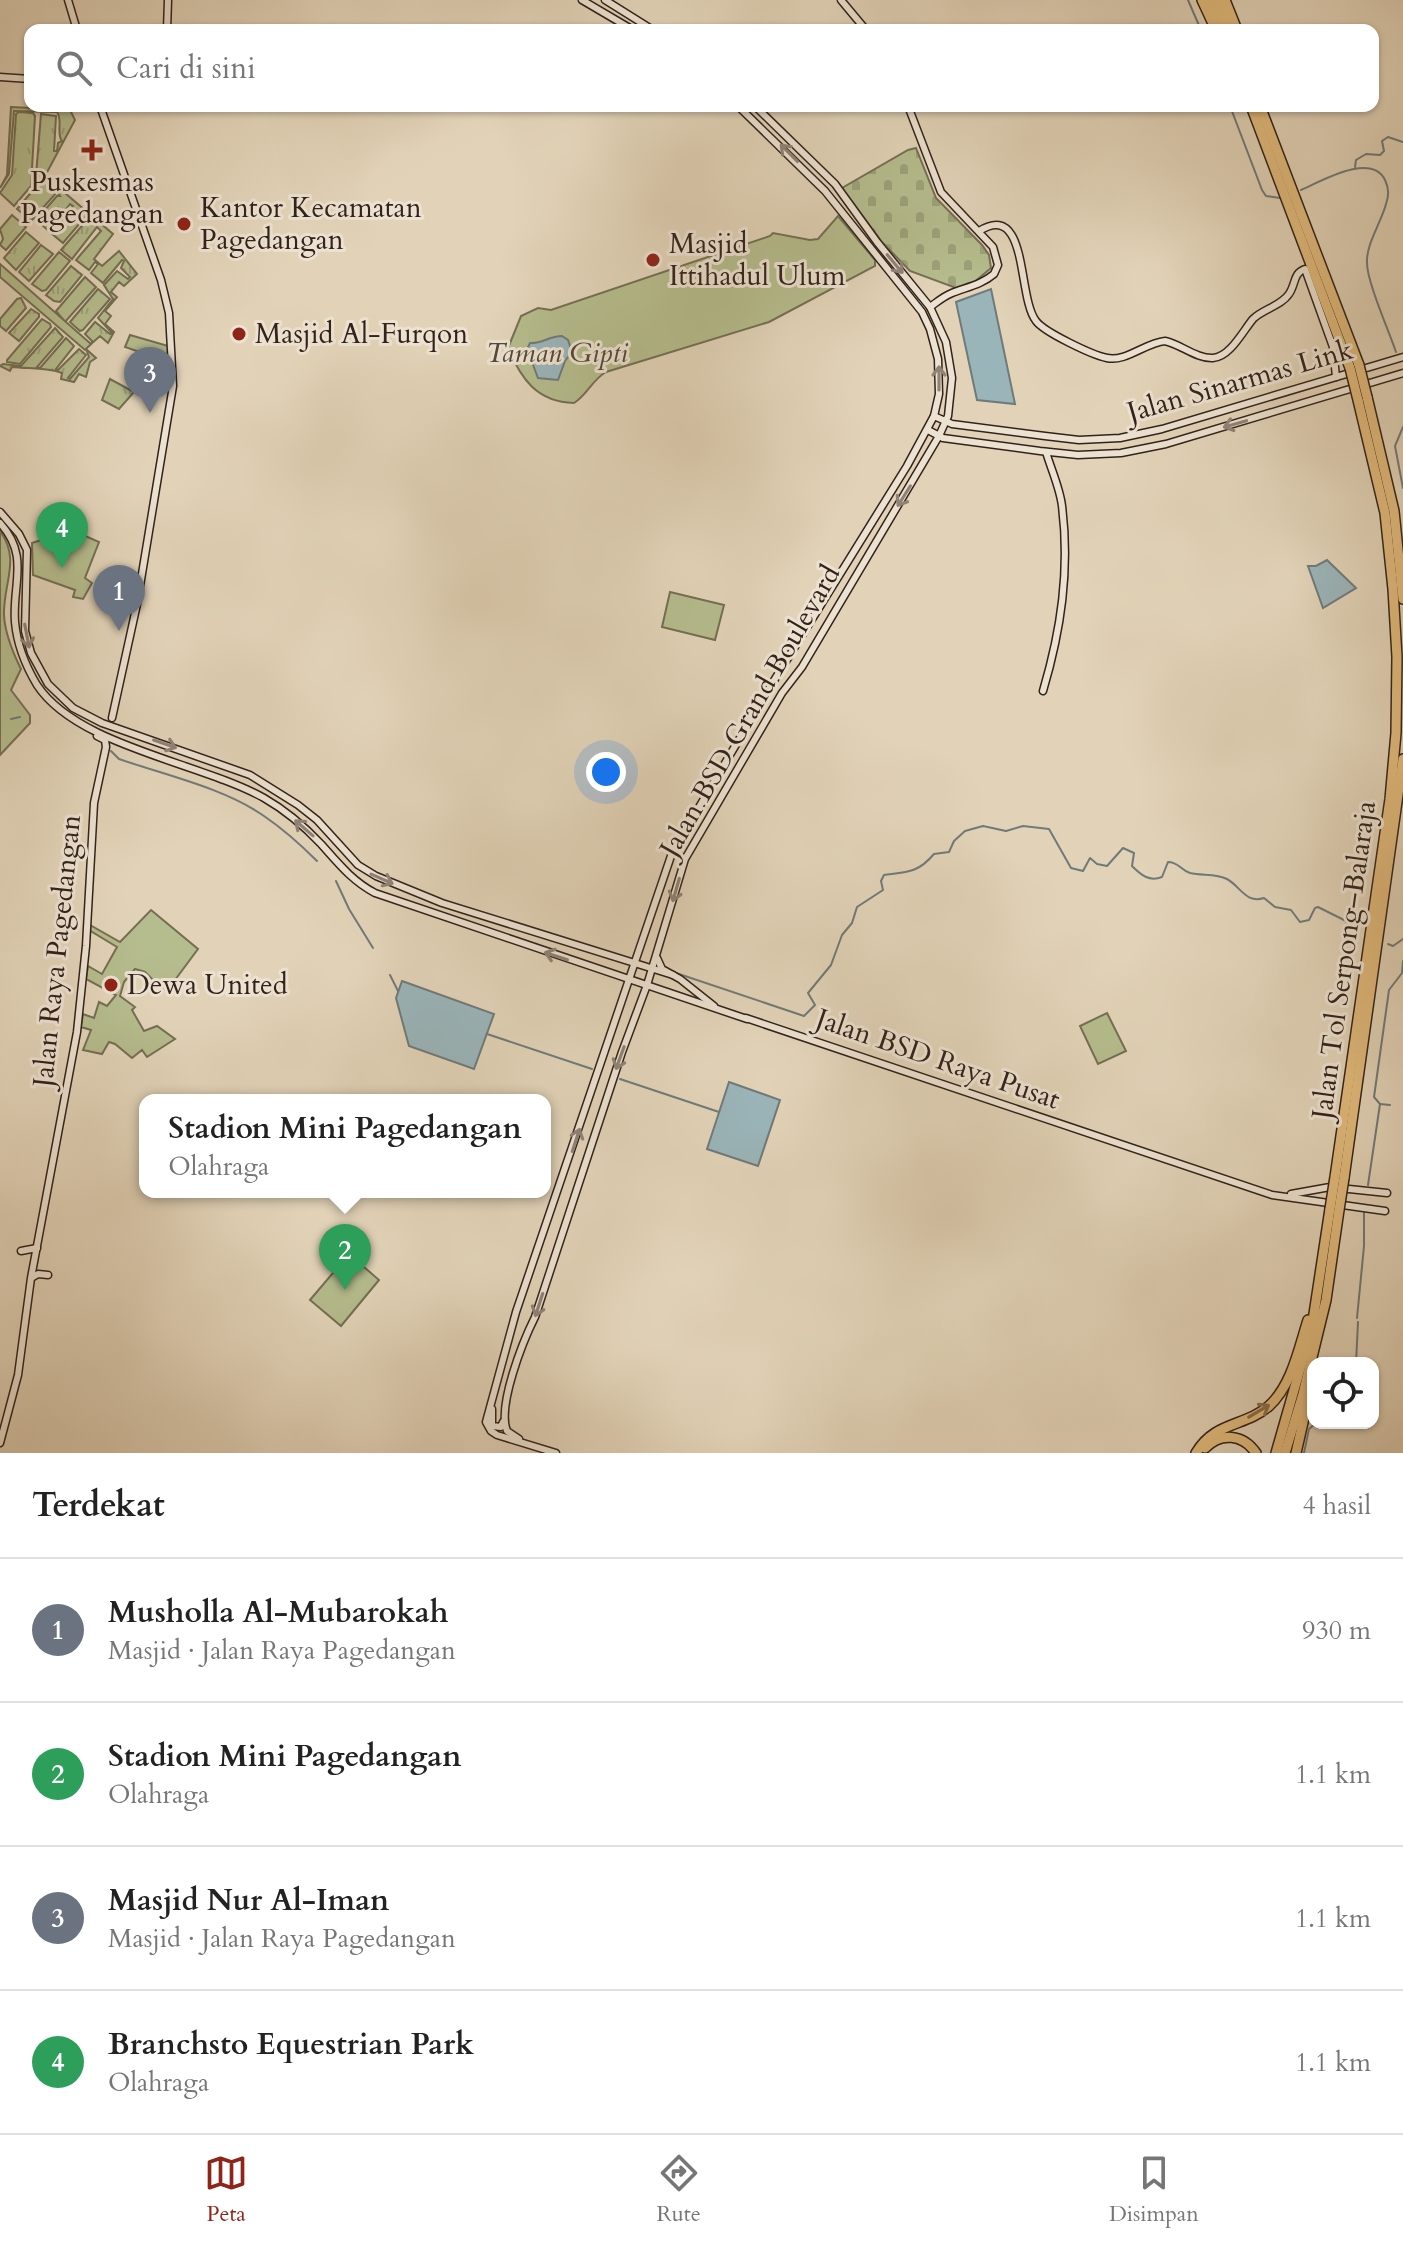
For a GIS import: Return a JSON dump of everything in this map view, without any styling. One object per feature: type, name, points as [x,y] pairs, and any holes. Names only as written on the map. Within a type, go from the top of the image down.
[{"type":"highway","points":[[1202,0],[1216,24]]},
{"type":"highway","points":[[1210,0],[1217,24]]},
{"type":"highway","points":[[1218,0],[1228,24]]},
{"type":"highway","points":[[1225,0],[1235,24]]},
{"type":"highway","name":"Jalan Tol Serpong–Balaraja","points":[[1260,112],[1354,367],[1394,511],[1403,599]]},
{"type":"highway","name":"Jalan Tol Serpong–Balaraja","points":[[1363,398],[1385,513],[1395,616],[1396,733],[1387,847]]},
{"type":"highway","name":"Jalan Tol Serpong–Balaraja","points":[[1285,1453],[1326,1300],[1339,1177],[1387,847],[1403,759]]},
{"type":"highway","name":"Jalan Tol Serpong–Balaraja","points":[[1276,1453],[1312,1327],[1335,1209]]},
{"type":"highway","points":[[1199,1453],[1214,1433],[1260,1412],[1280,1394],[1298,1351],[1320,1281]]},
{"type":"highway","points":[[1316,1357],[1326,1300]]},
{"type":"highway","points":[[1296,1453],[1307,1403]]},
{"type":"highway","points":[[1199,1453],[1225,1437],[1243,1440],[1256,1453]]},
{"type":"main road","points":[[68,0],[75,24]]},
{"type":"main road","points":[[167,24],[168,0]]},
{"type":"main road","points":[[582,0],[623,24]]},
{"type":"main road","points":[[605,0],[644,24]]},
{"type":"main road","points":[[841,0],[861,24]]},
{"type":"main road","points":[[634,24],[636,18]]},
{"type":"main road","points":[[0,77],[24,79]]},
{"type":"main road","points":[[102,112],[161,280],[169,313],[173,386],[137,604],[112,718],[113,723],[135,733]]},
{"type":"main road","name":"Jalan BSD Grand Boulevard","points":[[524,1442],[497,1435],[487,1427],[492,1393],[528,1276],[672,853],[928,430],[939,394],[938,359],[922,312],[813,178],[744,112]]},
{"type":"main road","name":"Jalan BSD Grand Boulevard","points":[[504,1418],[526,1336],[616,1067],[647,985],[685,859],[946,421],[952,378],[946,342],[930,307],[835,184],[761,112]]},
{"type":"main road","points":[[910,112],[939,188],[993,247],[998,265],[988,279],[949,294],[930,307]]},
{"type":"main road","points":[[979,231],[998,226],[1005,226],[1011,231],[1031,313],[1041,327],[1109,358],[1165,341],[1207,357],[1219,356],[1228,351],[1256,317],[1289,295],[1296,276],[1305,269],[1333,347],[1336,377]]},
{"type":"main road","name":"Jalan Sinarmas Link","points":[[934,416],[946,421],[1035,435],[1100,440],[1139,435],[1403,357]]},
{"type":"main road","name":"Jalan Sinarmas Link","points":[[939,436],[1069,454],[1100,455],[1142,450],[1403,373]]},
{"type":"main road","points":[[1268,398],[1271,414]]},
{"type":"main road","points":[[928,430],[939,436]]},
{"type":"main road","points":[[1035,435],[1062,503],[1066,574],[1058,640],[1043,691]]},
{"type":"main road","points":[[1064,439],[1069,454]]},
{"type":"main road","points":[[0,512],[19,534],[28,559],[24,602],[25,631],[31,653],[48,684],[70,706],[91,718],[229,765],[273,788],[317,820],[358,865],[376,876],[442,903],[673,975]]},
{"type":"main road","points":[[0,523],[12,538],[19,568],[15,618],[18,643],[26,664],[40,689],[64,713],[105,740],[106,747]]},
{"type":"main road","points":[[12,538],[19,534]]},
{"type":"main road","points":[[775,680],[787,686]]},
{"type":"main road","points":[[64,713],[70,706]]},
{"type":"main road","points":[[91,718],[108,722],[112,718]]},
{"type":"main road","points":[[89,729],[226,779],[268,801],[307,830],[353,879],[375,893],[747,1019]]},
{"type":"main road","points":[[106,747],[111,743],[127,744]]},
{"type":"main road","name":"Jalan Raya Pagedangan","points":[[0,1443],[18,1375],[31,1278],[77,1032],[86,946],[94,803],[106,747]]},
{"type":"main road","points":[[187,765],[191,753]]},
{"type":"main road","points":[[619,960],[634,955],[641,946]]},
{"type":"main road","points":[[658,951],[658,964],[709,1003],[747,1019]]},
{"type":"main road","points":[[614,975],[622,982],[624,996]]},
{"type":"main road","points":[[641,1003],[652,992],[665,991]]},
{"type":"main road","name":"Jalan BSD Raya Pusat","points":[[747,1019],[1260,1191]]},
{"type":"main road","points":[[1260,1191],[1293,1194],[1330,1187],[1387,1193]]},
{"type":"main road","points":[[1260,1191],[1282,1197],[1385,1211]]},
{"type":"main road","points":[[21,1251],[38,1247]]},
{"type":"main road","points":[[31,1278],[38,1274],[48,1275]]},
{"type":"main road","points":[[528,1276],[546,1281]]},
{"type":"main road","points":[[492,1393],[492,1426],[501,1427],[504,1418]]},
{"type":"main road","points":[[504,1418],[510,1434],[556,1453]]},
{"type":"green space","points":[[11,107],[24,108],[24,111],[14,111],[9,174],[0,188],[7,175]]},
{"type":"green space","points":[[57,112],[71,112],[75,120],[45,176],[113,234],[94,259],[102,266],[119,251],[137,274],[124,286],[119,282],[111,292],[117,297],[105,311],[111,316],[105,324],[114,332],[108,343],[100,336],[91,344],[92,341],[85,334],[95,322],[112,333],[98,318],[113,299],[104,285],[117,271],[128,279],[130,277],[121,268],[124,261],[103,283],[91,273],[98,264],[95,262],[89,270],[76,260],[101,231],[97,227],[72,259],[61,250],[89,220],[85,217],[63,243],[51,233],[73,206],[70,204],[49,231],[36,220],[60,196],[57,192],[31,221],[17,209],[35,188],[41,114],[56,116],[54,151],[62,141]]},
{"type":"green space","points":[[33,113],[35,116],[31,186],[14,206],[0,193],[12,175],[16,114]]},
{"type":"green space","points":[[916,148],[936,198],[989,255],[991,268],[972,284],[956,288],[910,271],[882,242],[842,188]]},
{"type":"green space","points":[[12,215],[26,227],[6,250],[0,245],[3,239],[0,229]]},
{"type":"green space","name":"Taman Gipti","points":[[838,216],[875,260],[875,266],[769,322],[606,372],[574,403],[550,398],[532,387],[508,348],[521,316],[538,308],[551,310],[773,233],[818,239]]},
{"type":"green space","points":[[26,232],[39,243],[16,270],[4,258]]},
{"type":"green space","points":[[41,245],[53,254],[29,281],[19,272]]},
{"type":"green space","points":[[59,252],[70,261],[42,291],[32,284]]},
{"type":"green space","points":[[0,264],[91,344],[85,350],[0,277]]},
{"type":"green space","points":[[71,266],[82,275],[60,302],[54,301],[46,295]]},
{"type":"green space","points":[[85,277],[96,287],[65,322],[56,311]]},
{"type":"green space","points":[[98,289],[110,299],[80,331],[70,322]]},
{"type":"green space","points":[[21,298],[26,308],[6,331],[0,326],[0,319]]},
{"type":"green space","points":[[31,309],[39,317],[19,341],[9,333]]},
{"type":"green space","points":[[42,319],[51,327],[20,364],[7,362],[7,360]]},
{"type":"green space","points":[[55,328],[63,337],[37,367],[40,368],[66,338],[74,346],[56,369],[79,349],[86,355],[70,379],[89,357],[86,349],[96,358],[90,362],[86,377],[79,374],[74,382],[61,379],[62,373],[56,371],[12,367],[10,371],[0,366],[21,366]]},
{"type":"green space","points":[[130,335],[168,346],[168,362],[125,347]]},
{"type":"green space","points":[[110,379],[134,392],[119,409],[102,400]]},
{"type":"green space","points":[[72,530],[99,542],[85,578],[92,583],[83,599],[73,597],[75,590],[33,575],[32,543]]},
{"type":"green space","points":[[0,531],[6,541],[10,562],[4,604],[5,622],[21,669],[11,690],[30,715],[30,723],[0,755]]},
{"type":"green space","points":[[670,592],[724,605],[715,640],[662,627]]},
{"type":"green space","name":"Dewa United","points":[[151,910],[198,949],[175,980],[177,983],[174,987],[163,990],[145,972],[135,969],[124,982],[120,996],[135,1007],[132,1010],[144,1031],[157,1026],[175,1039],[147,1057],[142,1050],[132,1058],[109,1042],[102,1054],[83,1050],[91,1030],[81,1027],[83,1014],[94,1018],[99,1002],[107,1006],[116,995],[86,979],[88,966],[102,974],[117,947],[89,930],[90,925],[120,942]]},
{"type":"green space","points":[[1107,1013],[1126,1051],[1098,1064],[1080,1026]]},
{"type":"green space","points":[[349,1254],[379,1280],[341,1326],[310,1300]]},
{"type":"water","points":[[991,289],[1015,404],[977,400],[956,302]]},
{"type":"water","points":[[562,336],[568,340],[572,352],[558,380],[538,378],[527,349],[530,343]]},
{"type":"water","points":[[1327,560],[1356,588],[1323,608],[1308,566],[1316,566]]},
{"type":"water","points":[[402,981],[494,1014],[474,1069],[409,1046],[396,998]]},
{"type":"water","points":[[729,1082],[780,1100],[758,1166],[707,1149]]},
{"type":"waterway","points":[[1188,0],[1198,24]]},
{"type":"waterway","points":[[1232,112],[1262,190],[1266,196],[1280,198]]},
{"type":"waterway","points":[[1355,167],[1356,160],[1366,154],[1380,155],[1384,151],[1382,141],[1388,137],[1403,142]]},
{"type":"waterway","points":[[1301,190],[1333,175],[1358,168],[1369,168],[1385,180],[1388,198],[1369,248],[1367,263],[1374,294],[1396,352]]},
{"type":"waterway","points":[[1403,427],[1395,446],[1403,488]]},
{"type":"waterway","points":[[11,719],[20,717]]},
{"type":"waterway","points":[[111,751],[119,759],[194,783],[248,806],[278,826],[317,861]]},
{"type":"waterway","points":[[676,973],[804,1016],[815,1005],[808,993],[831,965],[857,907],[883,890],[881,881],[884,875],[917,868],[934,854],[949,852],[954,841],[965,831],[983,826],[1006,831],[1023,826],[1049,829],[1071,868],[1083,871],[1090,858],[1097,864],[1107,866],[1123,848],[1134,853],[1132,866],[1149,878],[1162,877],[1168,862],[1190,873],[1223,877],[1252,899],[1264,898],[1275,907],[1291,910],[1300,922],[1309,920],[1318,907],[1346,921],[1351,937],[1355,939]]},
{"type":"waterway","points":[[336,881],[373,948]]},
{"type":"waterway","points":[[1388,944],[1393,946],[1403,939]]},
{"type":"waterway","points":[[1368,1185],[1380,1104],[1374,1097],[1389,990],[1402,973],[1403,961]]},
{"type":"waterway","points":[[390,975],[398,991]]},
{"type":"waterway","points":[[487,1034],[592,1069]]},
{"type":"waterway","points":[[620,1079],[719,1112]]},
{"type":"waterway","points":[[1380,1104],[1390,1105]]},
{"type":"waterway","points":[[1357,1318],[1364,1213]]},
{"type":"waterway","points":[[1356,1357],[1358,1322]]},
{"type":"waterway","points":[[1304,1453],[1309,1429]]},
{"type":"place","name":"Puskesmas Pagedangan","points":[[92,150]]},
{"type":"place","name":"Kantor Kecamatan Pagedangan","points":[[184,224]]},
{"type":"place","name":"Masjid Ittihadul Ulum","points":[[653,260]]},
{"type":"place","name":"Masjid Al-Furqon","points":[[239,334]]},
{"type":"place","name":"Masjid Nur Al-Iman","points":[[150,413]]},
{"type":"place","name":"Branchsto Equestrian Park","points":[[62,568]]},
{"type":"place","name":"Musholla Al-Mubarokah","points":[[119,631]]},
{"type":"place","name":"Dewa United","points":[[111,985]]},
{"type":"place","name":"Stadion Mini Pagedangan","points":[[345,1290]]}]
